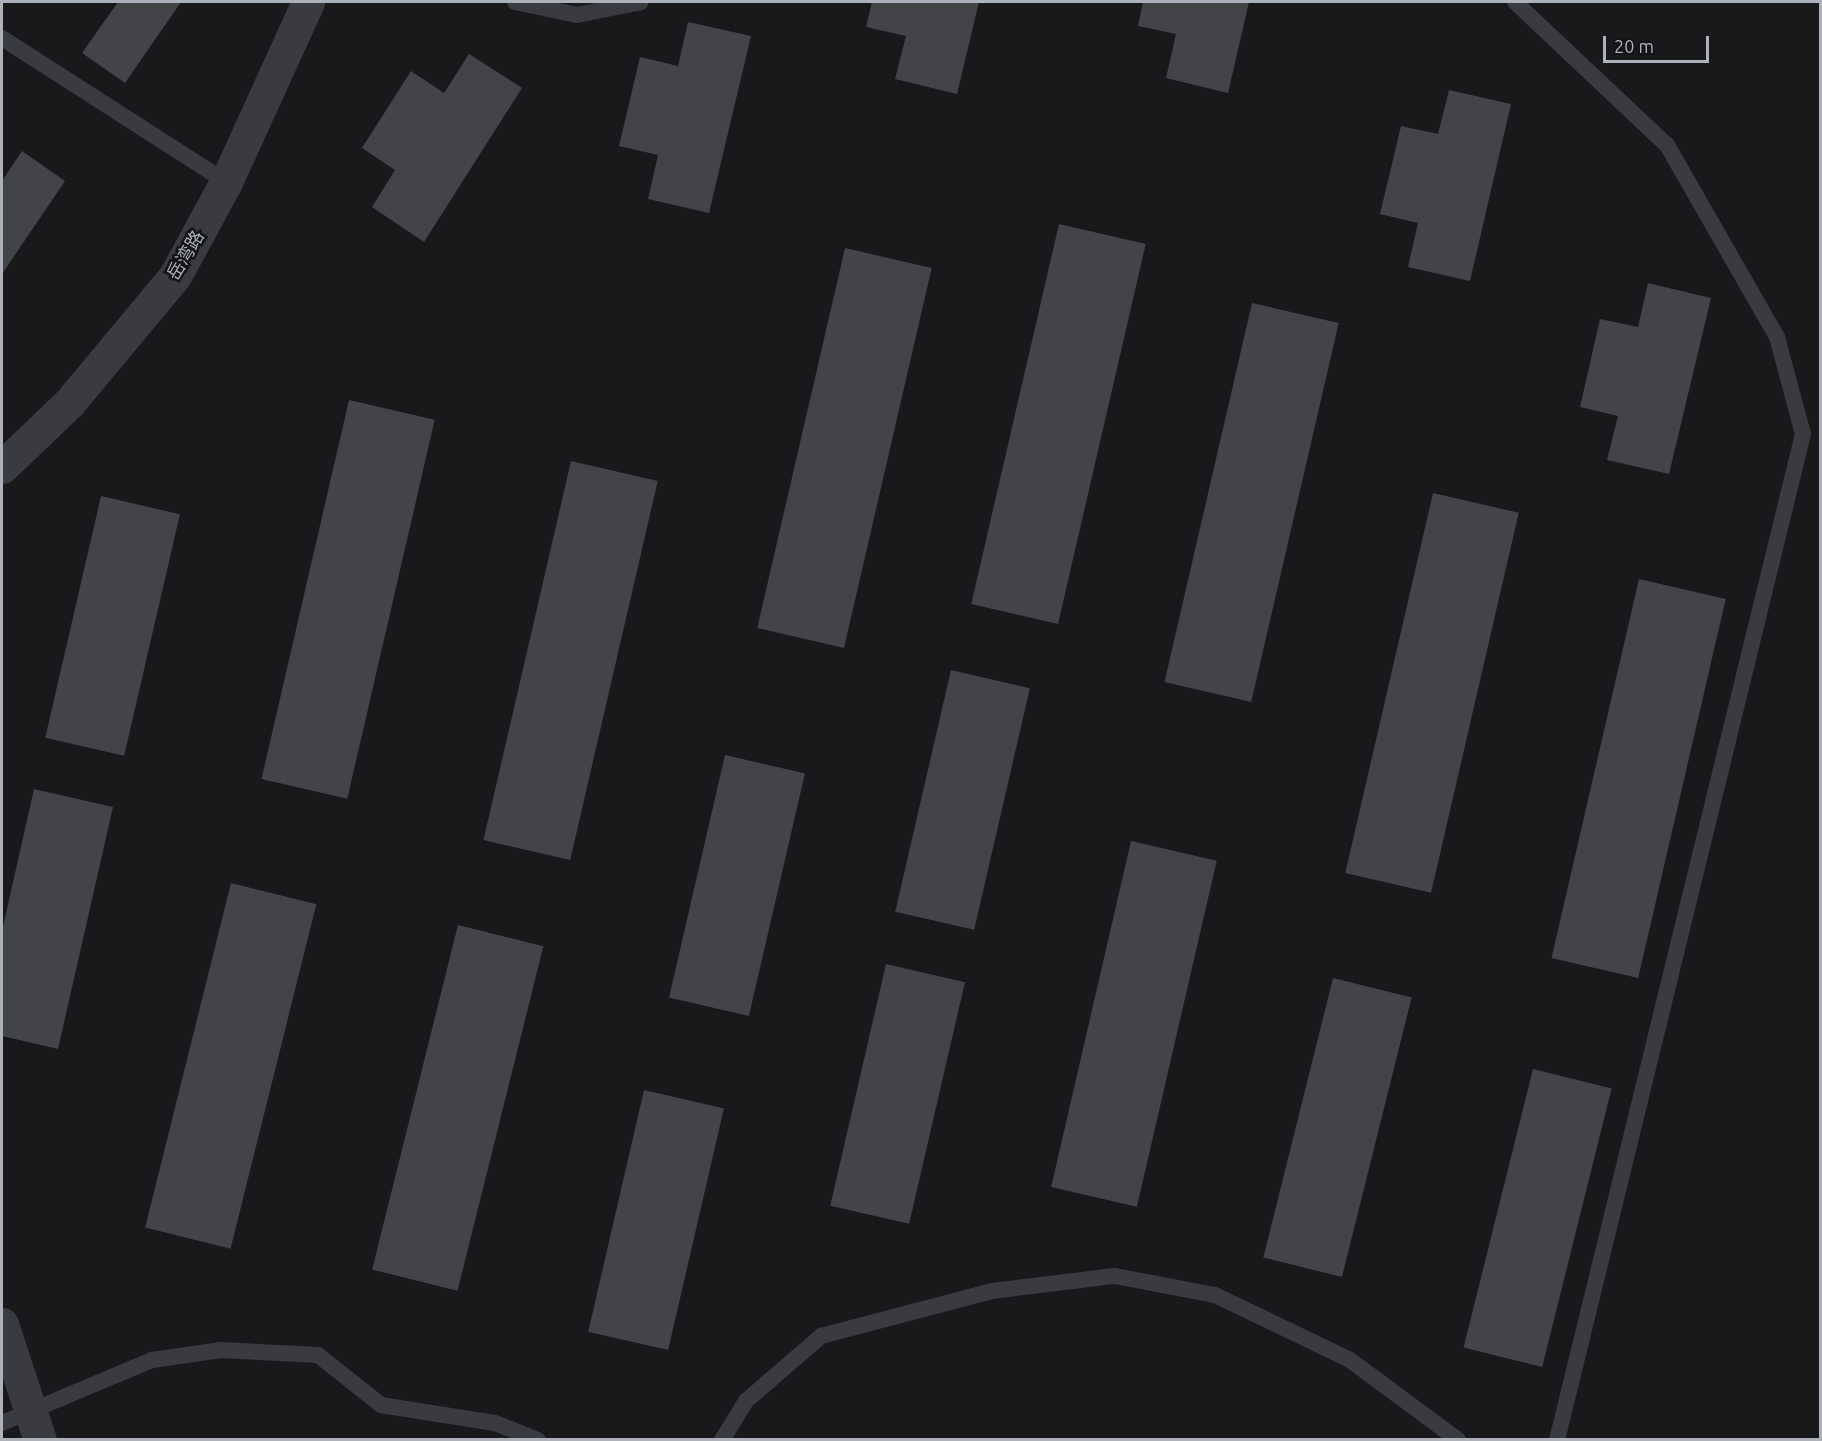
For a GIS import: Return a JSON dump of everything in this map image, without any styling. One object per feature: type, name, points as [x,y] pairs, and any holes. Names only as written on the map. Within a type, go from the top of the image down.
[{"type":"street","name":"岳湾路","points":[[2,467],[69,403],[175,276],[226,182],[308,2]]},
{"type":"street","points":[[2,1324],[24,1425]]},
{"type":"lane","points":[[515,2],[577,15],[642,2]]},
{"type":"lane","points":[[1515,2],[1667,145],[1777,337],[1803,434],[1557,1440]]},
{"type":"lane","points":[[2,38],[226,182]]},
{"type":"lane","points":[[722,1440],[746,1401],[821,1336],[992,1291],[1115,1276],[1215,1295],[1350,1360],[1458,1440]]},
{"type":"lane","points":[[24,1425],[152,1360],[221,1350],[318,1355],[381,1405],[495,1423],[538,1440]]},
{"type":"building","points":[[118,2],[181,2],[125,83],[82,53]]},
{"type":"building","points":[[872,2],[979,2],[957,94],[895,79],[906,36],[866,27]]},
{"type":"building","points":[[1143,2],[1249,2],[1228,93],[1166,78],[1176,34],[1138,26]]},
{"type":"building","points":[[688,22],[751,36],[709,213],[648,199],[658,155],[619,146],[640,57],[678,66]]},
{"type":"building","points":[[469,54],[522,88],[424,242],[372,207],[395,170],[362,148],[411,71],[444,93]]},
{"type":"building","points":[[1449,90],[1511,104],[1470,281],[1408,267],[1418,223],[1380,214],[1401,126],[1438,134]]},
{"type":"building","points":[[22,151],[65,181],[2,274],[2,181]]},
{"type":"building","points":[[1059,224],[1146,244],[1058,624],[971,604]]},
{"type":"building","points":[[845,248],[932,268],[844,648],[757,628]]},
{"type":"building","points":[[1648,283],[1711,298],[1669,474],[1607,460],[1618,416],[1580,407],[1600,319],[1638,327]]},
{"type":"building","points":[[1252,303],[1339,323],[1251,702],[1164,682]]},
{"type":"building","points":[[349,400],[435,420],[347,799],[261,779]]},
{"type":"building","points":[[571,461],[658,481],[570,860],[483,840]]},
{"type":"building","points":[[1433,493],[1519,513],[1431,893],[1345,873]]},
{"type":"building","points":[[101,496],[180,514],[124,756],[45,738]]},
{"type":"building","points":[[1639,579],[1726,599],[1638,978],[1551,958]]},
{"type":"building","points":[[951,670],[1030,688],[974,930],[895,912]]},
{"type":"building","points":[[725,755],[805,773],[749,1016],[669,998]]},
{"type":"building","points":[[34,789],[113,807],[58,1049],[2,1036],[2,931]]},
{"type":"building","points":[[1131,841],[1217,861],[1137,1207],[1051,1187]]},
{"type":"building","points":[[231,883],[316,904],[231,1249],[145,1227]]},
{"type":"building","points":[[458,925],[543,946],[458,1291],[372,1269]]},
{"type":"building","points":[[886,964],[965,982],[909,1224],[830,1206]]},
{"type":"building","points":[[1333,978],[1412,998],[1342,1277],[1263,1257]]},
{"type":"building","points":[[1533,1069],[1612,1089],[1542,1367],[1464,1347]]},
{"type":"building","points":[[644,1090],[724,1108],[668,1350],[588,1332]]}]
